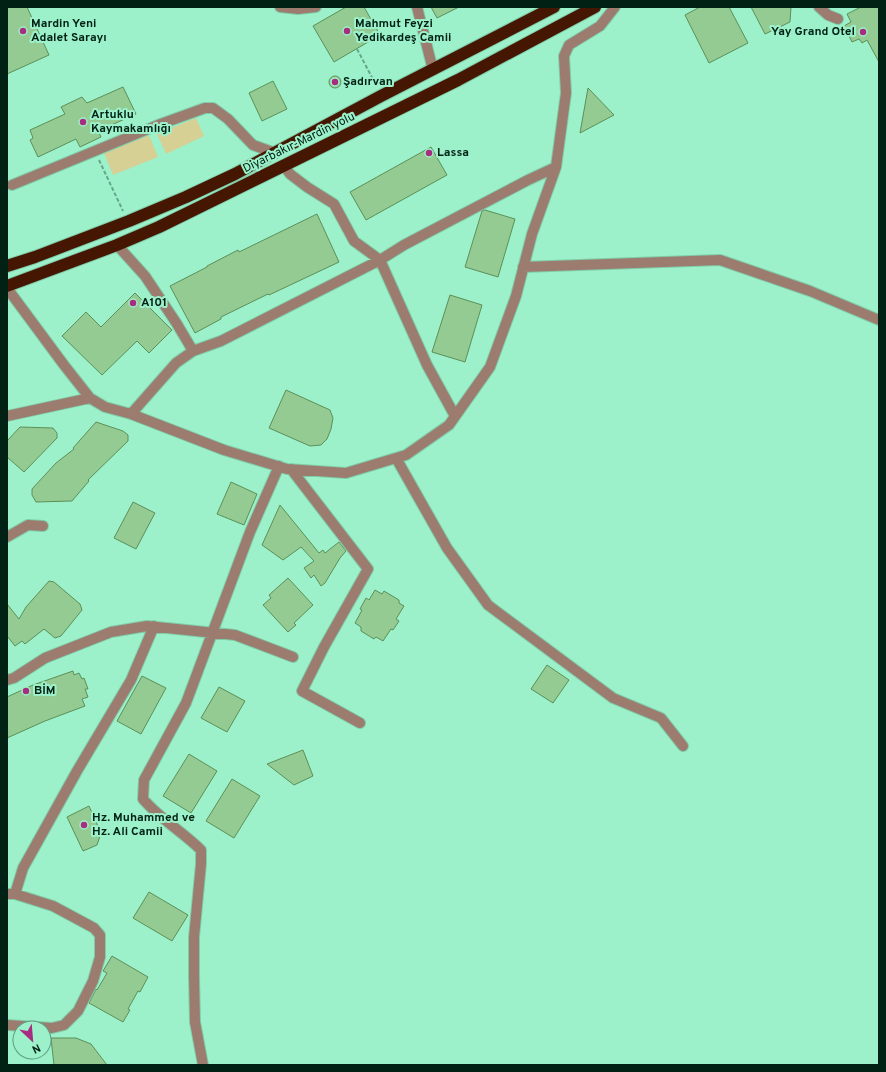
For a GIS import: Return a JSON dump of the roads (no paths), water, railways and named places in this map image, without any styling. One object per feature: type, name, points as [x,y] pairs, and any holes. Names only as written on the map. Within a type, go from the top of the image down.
[{"type":"highway","name":"Diyarbakır-Mardin yolu","points":[[7,266],[160,208],[235,174],[381,96],[554,7]]},
{"type":"highway","name":"Diyarbakır-Mardin yolu","points":[[7,287],[159,227],[458,80],[595,7]]},
{"type":"street","points":[[280,7],[298,9],[316,7]]},
{"type":"street","points":[[417,7],[433,70]]},
{"type":"street","points":[[7,287],[90,398],[105,407],[131,414],[224,450],[291,469],[346,473],[406,455],[449,425],[490,367],[516,296],[532,234],[556,167],[566,93],[564,56],[569,45],[600,26],[615,7]]},
{"type":"street","points":[[819,7],[828,15],[838,19]]},
{"type":"street","points":[[12,185],[158,125],[205,108],[213,108],[228,119],[253,145],[275,153]]},
{"type":"street","points":[[284,166],[290,174],[307,187],[334,204],[354,241],[380,260],[427,365],[455,416]]},
{"type":"street","points":[[131,414],[176,363],[192,351],[221,341],[380,260],[418,237],[556,167]]},
{"type":"street","points":[[118,244],[145,276],[177,324],[192,351]]},
{"type":"street","points":[[523,267],[720,260],[810,291],[879,320]]},
{"type":"street","points":[[7,416],[90,398]]},
{"type":"street","points":[[396,458],[447,548],[488,605],[613,698],[661,718],[683,746]]},
{"type":"street","points":[[203,1065],[195,1022],[194,976],[194,937],[201,850],[189,838],[152,810],[143,799],[144,780],[186,704],[250,532],[279,466]]},
{"type":"street","points":[[291,469],[368,569],[324,647],[302,691],[360,723]]},
{"type":"street","points":[[7,537],[28,525],[43,526]]},
{"type":"street","points":[[7,680],[14,678],[45,658],[111,632],[147,626],[235,635],[293,657]]},
{"type":"street","points":[[7,1025],[52,1028],[64,1024],[78,1011],[93,981],[100,957],[100,936],[94,928],[53,906],[11,894],[23,868],[77,771],[131,680],[154,626]]},
{"type":"place","name":"Mardin Yeni Adalet Sarayı","points":[[23,31]]},
{"type":"place","name":"Mahmut Feyzi Yedikardeş Camii","points":[[347,31]]},
{"type":"place","name":"Yay Grand Otel","points":[[863,32]]},
{"type":"place","name":"Şadırvan","points":[[335,82]]},
{"type":"place","name":"Artuklu Kaymakamlığı","points":[[83,122]]},
{"type":"place","name":"Lassa","points":[[429,153]]},
{"type":"place","name":"A101","points":[[133,303]]},
{"type":"place","name":"BİM","points":[[26,691]]},
{"type":"place","name":"Hz. Muhammed ve Hz. Ali Camii","points":[[84,825]]}]
